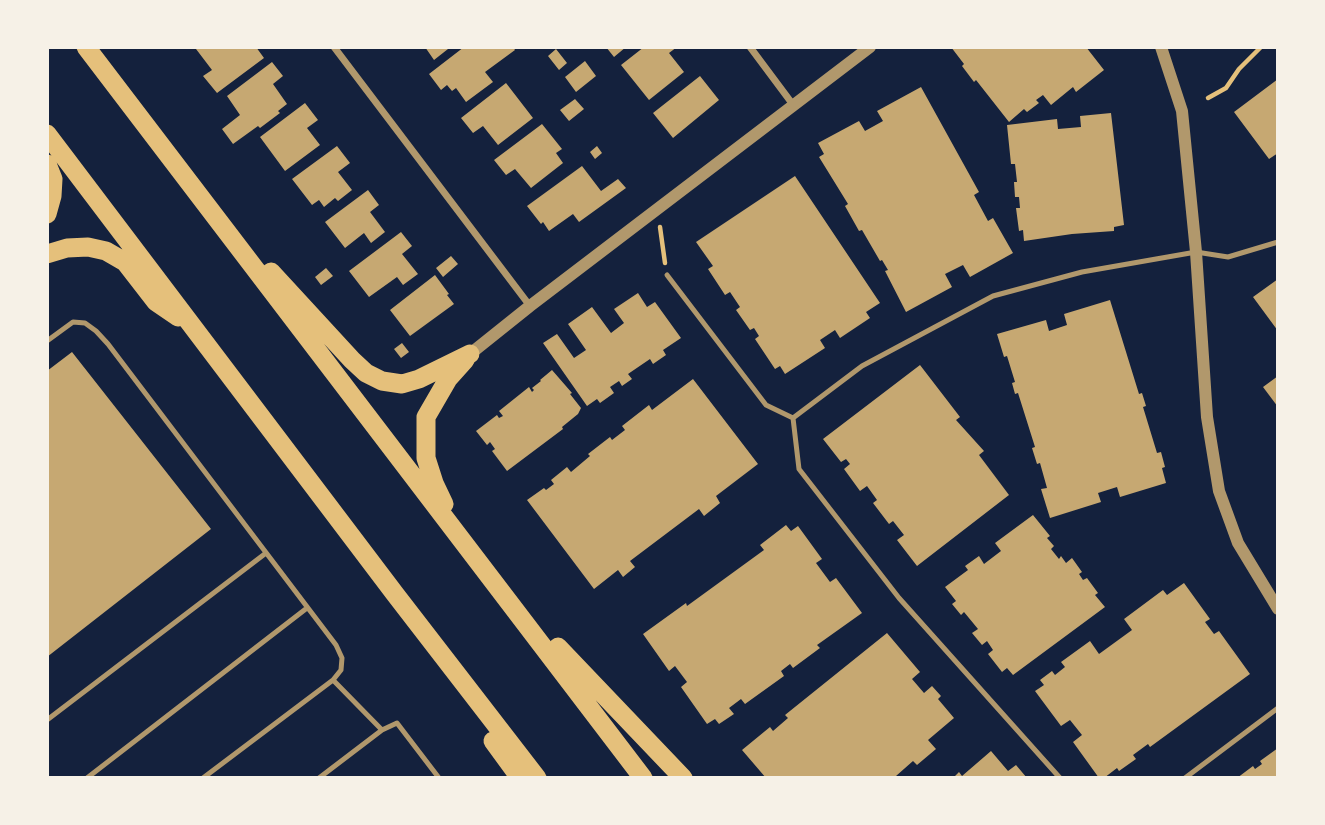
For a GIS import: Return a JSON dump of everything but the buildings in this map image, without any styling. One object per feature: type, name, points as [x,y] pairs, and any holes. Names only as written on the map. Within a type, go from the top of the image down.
[{"type":"highway","points":[[86,47],[643,778]]},
{"type":"highway","points":[[47,134],[537,778]]},
{"type":"highway","points":[[47,164],[53,178],[47,214]]},
{"type":"highway","points":[[186,178],[366,373],[382,381],[402,384],[470,354]]},
{"type":"highway","points":[[47,254],[66,248],[88,247],[106,251],[125,262],[156,302],[191,326]]},
{"type":"highway","points":[[459,537],[434,483],[426,458],[426,417],[448,379],[470,354]]},
{"type":"highway","points":[[495,583],[683,778]]},
{"type":"highway","points":[[395,594],[457,693],[520,778]]},
{"type":"street","points":[[334,47],[530,306]]},
{"type":"street","points":[[750,47],[794,106]]},
{"type":"street","points":[[470,354],[870,47]]},
{"type":"street","points":[[1161,47],[1182,111],[1196,252],[1207,417],[1219,491],[1238,543],[1278,609]]},
{"type":"lane","points":[[793,418],[862,366],[993,296],[1082,272],[1196,252],[1228,257],[1278,242]]},
{"type":"lane","points":[[667,275],[766,405],[793,418]]},
{"type":"lane","points":[[47,341],[73,322],[85,323],[96,331],[336,645],[342,658],[341,670],[334,680],[203,778]]},
{"type":"lane","points":[[793,418],[799,469],[899,598],[1060,778]]},
{"type":"lane","points":[[47,719],[266,553]]},
{"type":"lane","points":[[87,778],[307,608]]},
{"type":"lane","points":[[334,680],[382,730]]},
{"type":"lane","points":[[1185,778],[1278,708]]},
{"type":"lane","points":[[319,778],[382,730],[397,723],[439,778]]},
{"type":"path","points":[[1208,98],[1226,88],[1239,69],[1261,47]]},
{"type":"path","points":[[657,209],[667,275]]}]
